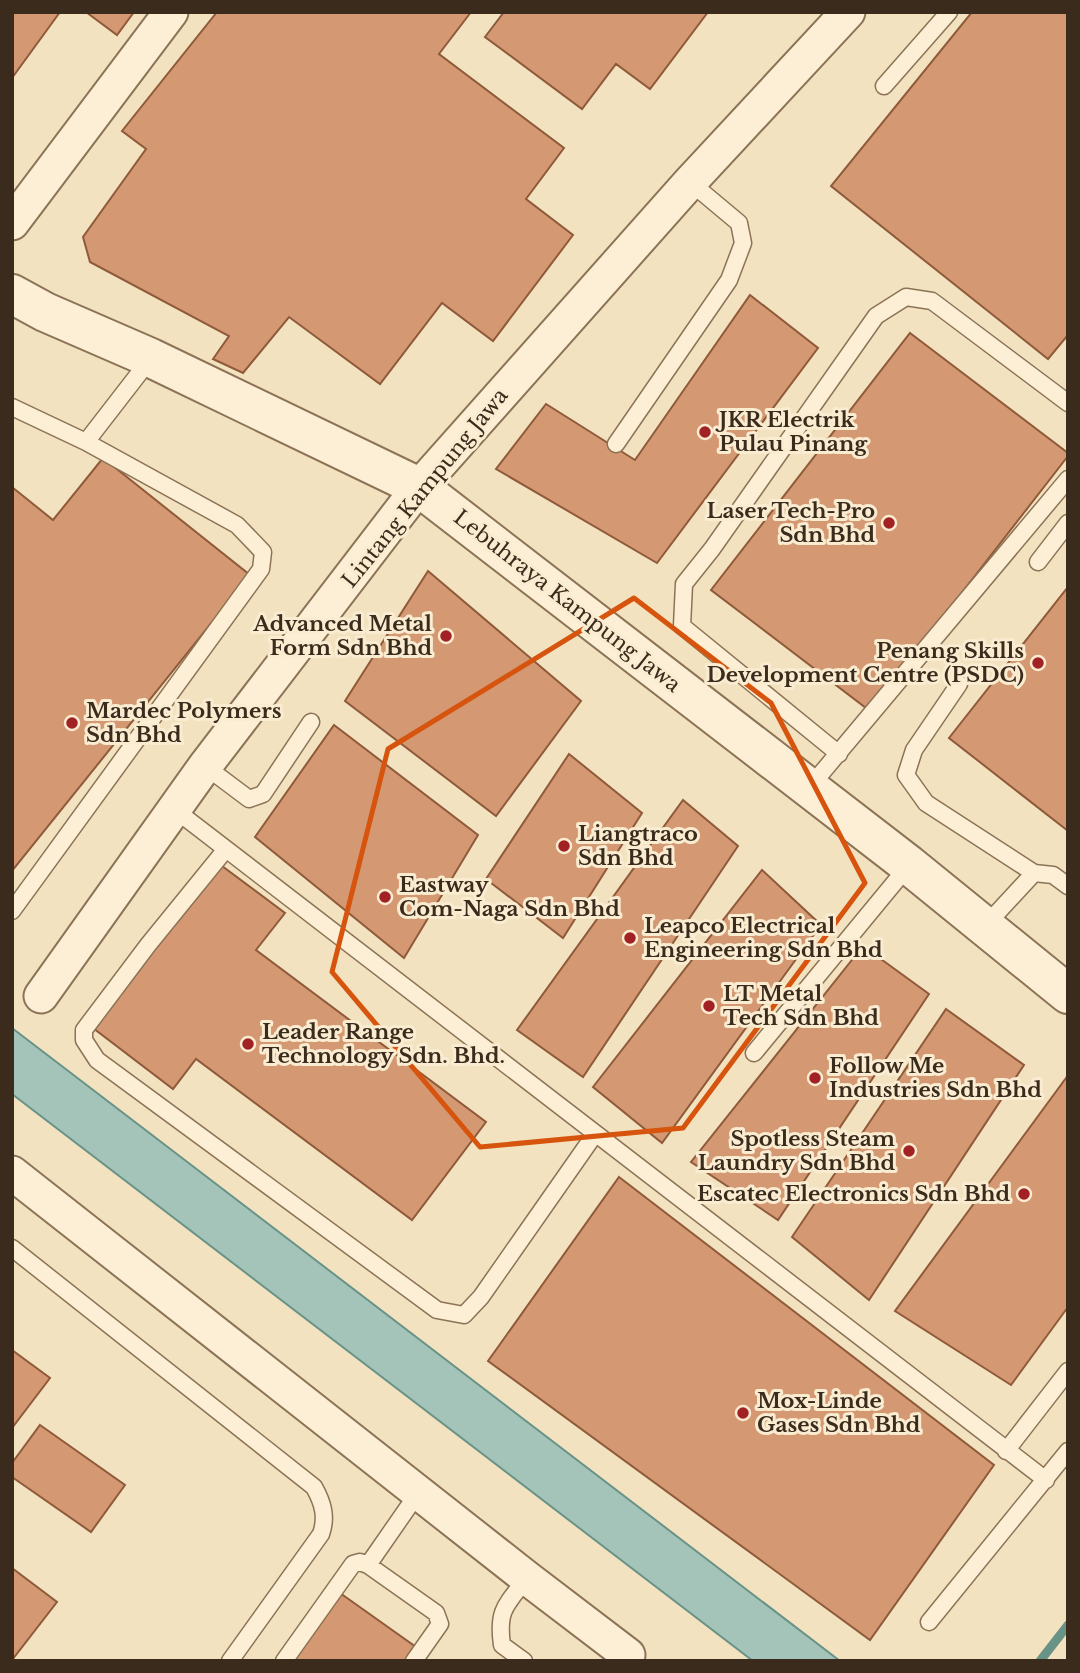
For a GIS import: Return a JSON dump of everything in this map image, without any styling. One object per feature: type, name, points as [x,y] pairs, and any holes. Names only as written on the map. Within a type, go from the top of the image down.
[{"type":"street","points":[[12,223],[171,12]]},
{"type":"street","name":"Lintang Kampung Jawa","points":[[41,996],[205,766],[419,487],[690,182],[848,12]]},
{"type":"street","name":"Lebuhraya Kampung Jawa","points":[[12,294],[45,312],[151,358],[419,487],[909,864],[1068,993]]},
{"type":"street","points":[[12,1173],[632,1658]]},
{"type":"lane","points":[[884,86],[950,12]]},
{"type":"lane","points":[[617,444],[729,280],[743,243],[739,223],[690,182]]},
{"type":"lane","points":[[839,754],[682,626],[684,584],[712,549],[876,316],[906,296],[932,301],[1068,403]]},
{"type":"lane","points":[[86,442],[151,358]]},
{"type":"lane","points":[[12,407],[86,442],[236,525],[263,552],[261,569],[12,911]]},
{"type":"lane","points":[[809,788],[1068,479]]},
{"type":"lane","points":[[1038,562],[1068,523]]},
{"type":"lane","points":[[959,684],[914,750],[906,775],[926,803],[1034,873],[1054,875],[1068,887]]},
{"type":"lane","points":[[205,766],[249,799],[263,794],[311,722]]},
{"type":"lane","points":[[174,809],[1046,1480]]},
{"type":"lane","points":[[226,849],[148,945],[84,1030],[84,1040],[97,1060],[437,1310],[464,1315],[481,1297],[595,1134]]},
{"type":"lane","points":[[754,1053],[909,864]]},
{"type":"lane","points":[[985,926],[1034,873]]},
{"type":"lane","points":[[12,1248],[314,1487],[323,1502],[325,1523],[321,1534],[230,1661]]},
{"type":"lane","points":[[1006,1451],[1068,1371]]},
{"type":"lane","points":[[929,1622],[1068,1451]]},
{"type":"lane","points":[[368,1565],[418,1493]]},
{"type":"lane","points":[[284,1661],[353,1564],[360,1562],[368,1565],[440,1618],[440,1624],[414,1661]]},
{"type":"lane","points":[[524,1661],[502,1645],[499,1624],[505,1606],[527,1578]]},
{"type":"highlighted area","points":[[634,598],[771,703],[865,883],[683,1128],[480,1147],[332,972],[388,749]]},
{"type":"water","points":[[12,1028],[840,1661],[753,1661],[12,1094]]},
{"type":"building","points":[[12,12],[60,12],[12,78]]},
{"type":"building","points":[[86,12],[134,12],[117,35]]},
{"type":"building","points":[[217,12],[471,12],[439,54],[564,148],[526,199],[573,235],[493,341],[442,303],[380,384],[289,317],[243,373],[213,359],[229,336],[90,262],[83,237],[146,149],[122,131]]},
{"type":"building","points":[[504,12],[708,12],[650,89],[616,64],[582,109],[485,37]]},
{"type":"building","points":[[972,12],[1068,12],[1068,335],[1048,359],[831,186]]},
{"type":"building","name":"JKR Electrik Pulau Pinang","points":[[750,295],[818,348],[657,563],[496,469],[546,404],[635,460]]},
{"type":"building","name":"Laser Tech-Pro Sdn Bhd","points":[[910,333],[1068,453],[1068,456],[870,711],[711,590]]},
{"type":"building","name":"Mardec Polymers Sdn Bhd","points":[[103,458],[250,575],[12,871],[12,487],[53,520]]},
{"type":"building","name":"Advanced Metal Form Sdn Bhd","points":[[428,571],[581,701],[496,816],[345,701]]},
{"type":"building","name":"Penang Skills Development Centre (PSDC)","points":[[1068,587],[1068,831],[949,738]]},
{"type":"building","name":"Eastway Com-Naga Sdn Bhd","points":[[334,725],[478,835],[404,958],[255,837]]},
{"type":"building","name":"Liangtraco Sdn Bhd","points":[[569,754],[642,813],[563,938],[486,879]]},
{"type":"building","name":"Leapco Electrical Engineering Sdn Bhd","points":[[683,800],[738,846],[583,1077],[517,1030]]},
{"type":"building","name":"Leader Range Technology Sdn. Bhd.","points":[[218,863],[285,913],[256,950],[486,1122],[412,1220],[196,1059],[173,1089],[93,1028]]},
{"type":"building","name":"LT Metal Tech Sdn Bhd","points":[[762,870],[821,925],[662,1143],[593,1087]]},
{"type":"building","name":"Follow Me Industries Sdn Bhd","points":[[863,946],[929,994],[778,1220],[691,1162]]},
{"type":"building","name":"Spotless Steam Laundry Sdn Bhd","points":[[946,1009],[1024,1065],[869,1300],[792,1237]]},
{"type":"building","name":"Escatec Electronics Sdn Bhd","points":[[1066,1078],[1068,1307],[1011,1385],[895,1311]]},
{"type":"building","name":"Mox-Linde Gases Sdn Bhd","points":[[619,1177],[994,1465],[870,1640],[488,1361]]},
{"type":"building","points":[[12,1350],[50,1378],[12,1428]]},
{"type":"building","points":[[40,1425],[125,1485],[91,1532],[12,1477],[12,1463]]},
{"type":"building","points":[[12,1568],[57,1602],[12,1660]]},
{"type":"building","points":[[340,1593],[416,1647],[406,1661],[292,1661]]},
{"type":"waterway","points":[[1040,1661],[1068,1625]]},
{"type":"place","name":"JKR Electrik Pulau Pinang","points":[[705,432]]},
{"type":"place","name":"Laser Tech-Pro Sdn Bhd","points":[[889,523]]},
{"type":"place","name":"Advanced Metal Form Sdn Bhd","points":[[446,636]]},
{"type":"place","name":"Penang Skills Development Centre (PSDC)","points":[[1038,663]]},
{"type":"place","name":"Mardec Polymers Sdn Bhd","points":[[72,723]]},
{"type":"place","name":"Liangtraco Sdn Bhd","points":[[564,846]]},
{"type":"place","name":"Eastway Com-Naga Sdn Bhd","points":[[385,897]]},
{"type":"place","name":"Leapco Electrical Engineering Sdn Bhd","points":[[630,938]]},
{"type":"place","name":"LT Metal Tech Sdn Bhd","points":[[709,1006]]},
{"type":"place","name":"Leader Range Technology Sdn. Bhd.","points":[[248,1044]]},
{"type":"place","name":"Follow Me Industries Sdn Bhd","points":[[815,1078]]},
{"type":"place","name":"Spotless Steam Laundry Sdn Bhd","points":[[909,1151]]},
{"type":"place","name":"Escatec Electronics Sdn Bhd","points":[[1024,1194]]},
{"type":"place","name":"Mox-Linde Gases Sdn Bhd","points":[[743,1413]]}]
